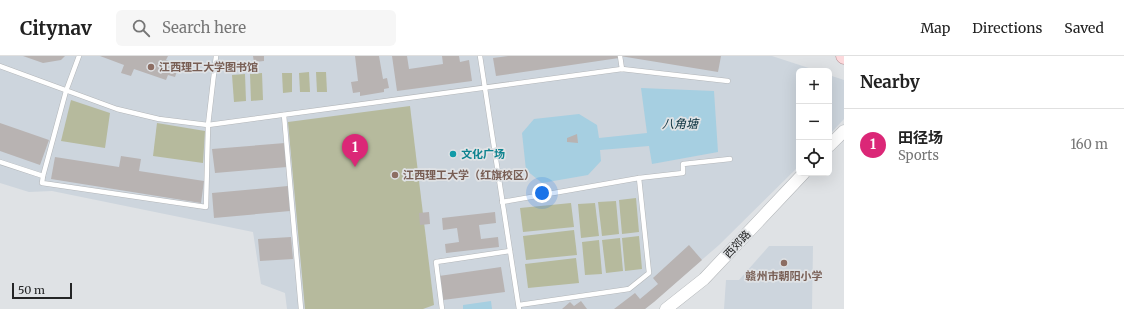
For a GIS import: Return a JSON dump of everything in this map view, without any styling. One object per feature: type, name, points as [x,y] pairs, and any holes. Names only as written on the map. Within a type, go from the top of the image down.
[{"type":"street","points":[[832,143],[844,131]]},
{"type":"street","name":"西郊路","points":[[666,309],[704,278],[801,176]]},
{"type":"lane","points":[[80,56],[66,91],[42,183],[206,207],[208,125],[216,56]]},
{"type":"lane","points":[[480,56],[519,307],[629,289],[649,273],[639,178]]},
{"type":"lane","points":[[620,56],[622,69]]},
{"type":"lane","points":[[0,66],[117,109],[159,119],[208,125],[622,69],[728,80]]},
{"type":"lane","points":[[284,115],[301,309]]},
{"type":"lane","points":[[502,202],[639,178],[683,173],[683,164],[730,159]]},
{"type":"lane","points":[[0,162],[43,176]]},
{"type":"lane","points":[[442,309],[436,262],[510,251]]},
{"type":"shaded area","name":"江西理工大学（红旗校区）","points":[[0,56],[772,56],[809,68],[796,68],[796,169],[719,245],[645,309],[287,309],[285,293],[261,284],[253,232],[52,191],[29,192],[0,183]]},
{"type":"shaded area","points":[[832,76],[844,80],[844,119],[832,132]]},
{"type":"shaded area","name":"赣州市朝阳小学","points":[[769,246],[813,246],[812,309],[724,309],[726,280],[739,280]]},
{"type":"green space","points":[[309,72],[310,92],[300,92],[299,73]]},
{"type":"green space","points":[[316,72],[326,72],[327,92],[317,92]]},
{"type":"green space","points":[[262,73],[263,100],[251,101],[250,74]]},
{"type":"green space","points":[[282,73],[292,73],[292,92],[283,93]]},
{"type":"green space","points":[[245,74],[246,101],[234,102],[232,75]]},
{"type":"green space","points":[[71,100],[110,113],[105,148],[61,141]]},
{"type":"green space","points":[[410,106],[434,305],[423,309],[305,309],[288,122]]},
{"type":"green space","points":[[157,123],[205,131],[203,163],[153,156]]},
{"type":"green space","points":[[636,198],[639,232],[622,234],[619,200]]},
{"type":"green space","points":[[616,201],[619,234],[602,236],[598,202]]},
{"type":"green space","points":[[571,203],[574,227],[523,232],[520,208]]},
{"type":"green space","points":[[595,203],[599,236],[581,238],[578,204]]},
{"type":"green space","points":[[574,230],[577,255],[526,260],[523,236]]},
{"type":"green space","points":[[639,236],[642,269],[625,271],[622,238]]},
{"type":"green space","points":[[620,238],[623,271],[606,273],[602,240]]},
{"type":"green space","points":[[599,240],[602,274],[585,275],[582,242]]},
{"type":"green space","points":[[576,258],[579,283],[528,288],[525,264]]},
{"type":"water","name":"八角塘","points":[[641,88],[714,91],[718,152],[652,164],[649,146],[600,150],[601,161],[588,175],[542,183],[526,170],[522,133],[534,119],[579,114],[597,125],[599,138],[647,133]]},
{"type":"water","points":[[491,301],[492,309],[463,309],[463,305]]},
{"type":"building","points":[[23,56],[65,56],[61,60],[43,63]]},
{"type":"building","name":"江西理工大学图书馆","points":[[100,56],[168,56],[166,60],[179,65],[175,77],[168,75],[166,80],[134,69],[131,76],[121,73],[124,65]]},
{"type":"building","points":[[253,56],[264,56],[264,61],[254,62]]},
{"type":"building","points":[[355,56],[379,56],[383,79],[387,78],[389,88],[384,89],[384,92],[360,96],[360,92],[353,93],[351,82],[358,81]]},
{"type":"building","points":[[392,56],[407,56],[409,69],[443,64],[442,56],[459,56],[460,62],[469,60],[472,81],[397,91]]},
{"type":"building","points":[[508,56],[618,56],[619,58],[496,76],[493,58]]},
{"type":"building","points":[[620,56],[721,56],[718,72]]},
{"type":"building","points":[[0,123],[49,140],[40,165],[0,151]]},
{"type":"building","points":[[577,134],[578,143],[567,142],[567,138]]},
{"type":"building","points":[[285,143],[287,167],[215,173],[212,149]]},
{"type":"building","points":[[121,156],[141,159],[139,171],[204,181],[201,203],[51,179],[55,157],[119,167]]},
{"type":"building","points":[[288,186],[290,211],[214,218],[212,193]]},
{"type":"building","points":[[429,212],[430,224],[420,225],[419,213]]},
{"type":"building","points":[[495,212],[496,223],[479,225],[481,239],[498,237],[499,247],[446,253],[445,244],[459,242],[457,228],[443,230],[442,218]]},
{"type":"building","points":[[291,237],[293,259],[260,261],[258,239]]},
{"type":"building","points":[[689,245],[702,260],[654,302],[645,309],[614,309],[635,293],[640,299],[658,284],[653,278]]},
{"type":"building","points":[[501,267],[505,292],[443,300],[439,276]]},
{"type":"building","points":[[581,301],[587,309],[562,309],[570,302],[574,306]]},
{"type":"place","name":"江西理工大学图书馆","points":[[151,67]]},
{"type":"place","name":"文化广场","points":[[453,154]]},
{"type":"place","name":"田径场","points":[[355,167]]},
{"type":"place","name":"江西理工大学（红旗校区）","points":[[395,175]]},
{"type":"place","name":"赣州市朝阳小学","points":[[784,263]]}]
